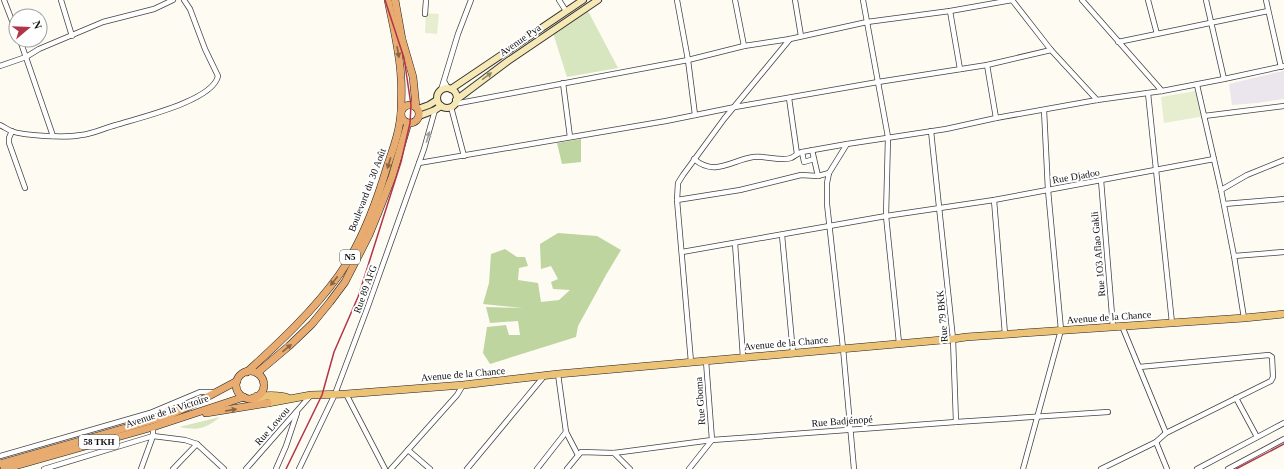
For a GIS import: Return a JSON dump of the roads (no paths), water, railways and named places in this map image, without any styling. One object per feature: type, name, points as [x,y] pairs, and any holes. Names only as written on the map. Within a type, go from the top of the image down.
[{"type":"highway","name":"Boulevard du 30 Août","points":[[247,372],[291,332],[316,305],[340,274],[365,228],[382,184],[400,127],[401,112],[401,78],[399,60],[388,0]]},
{"type":"highway","points":[[395,0],[402,40],[413,77],[419,116],[416,121],[408,123],[402,119],[401,112],[405,106],[411,105],[417,108]]},
{"type":"highway","name":"Boulevard du 30 Août","points":[[257,373],[312,324],[345,282],[378,213],[392,177],[408,123]]},
{"type":"highway","points":[[247,372],[257,373],[263,380],[264,389],[255,397],[244,397],[238,390],[237,381],[239,377],[247,372]]},
{"type":"highway","name":"Avenue de la Victoire","points":[[0,464],[167,416],[196,403],[237,381]]},
{"type":"highway","name":"Avenue de la Victoire","points":[[4,469],[153,427],[244,397]]},
{"type":"highway","points":[[193,414],[268,403]]},
{"type":"main road","name":"Avenue Pya","points":[[449,89],[582,0]]},
{"type":"main road","name":"Avenue Pya","points":[[454,104],[508,61],[598,0]]},
{"type":"main road","points":[[449,89],[456,94],[454,104],[446,108],[441,106],[437,100],[438,93],[441,90],[449,89]]},
{"type":"main road","points":[[417,108],[429,105],[437,100]]},
{"type":"main road","points":[[419,116],[441,106]]},
{"type":"main road","name":"Avenue de la Chance","points":[[255,397],[259,402],[268,403],[311,395],[346,394],[463,384],[545,375],[843,348],[1004,334],[1284,314]]},
{"type":"main road","name":"Avenue de la Chance","points":[[255,397],[273,395],[290,399]]},
{"type":"street","points":[[4,0],[8,10]]},
{"type":"street","points":[[61,0],[72,36]]},
{"type":"street","points":[[0,66],[26,57],[39,49],[103,22],[154,9],[173,0]]},
{"type":"street","points":[[0,125],[12,131],[53,136],[81,136],[142,118],[192,100],[213,86],[218,76],[205,49],[190,9],[184,0]]},
{"type":"street","points":[[425,14],[426,0]]},
{"type":"street","points":[[441,90],[458,34],[471,0]]},
{"type":"street","points":[[559,0],[566,11]]},
{"type":"street","points":[[677,0],[688,60],[695,115]]},
{"type":"street","points":[[735,0],[744,46]]},
{"type":"street","points":[[795,0],[801,36]]},
{"type":"street","points":[[863,0],[888,137],[886,216],[899,344]]},
{"type":"street","points":[[464,156],[454,104],[688,60],[744,46],[790,39],[867,22],[950,11],[1012,0],[1051,50],[1097,100]]},
{"type":"street","points":[[1082,0],[1162,91]]},
{"type":"street","points":[[1148,0],[1157,34]]},
{"type":"street","points":[[1206,0],[1224,79]]},
{"type":"street","points":[[694,159],[705,167],[712,167],[733,164],[753,157],[778,159],[791,158],[802,152],[812,150],[932,131],[1097,100],[1198,85],[1282,67],[1266,0]]},
{"type":"street","points":[[950,11],[960,69]]},
{"type":"street","points":[[1118,42],[1268,11]]},
{"type":"street","points":[[691,362],[677,200],[678,183],[724,119],[790,39]]},
{"type":"street","points":[[23,48],[53,136]]},
{"type":"street","points":[[419,163],[734,107],[960,69],[1051,50]]},
{"type":"street","points":[[987,64],[996,118]]},
{"type":"street","points":[[444,81],[449,89]]},
{"type":"street","points":[[562,83],[570,137]]},
{"type":"street","points":[[1198,85],[1224,204],[1244,318]]},
{"type":"street","points":[[1148,93],[1172,323]]},
{"type":"street","points":[[788,98],[797,154]]},
{"type":"street","points":[[1204,116],[1284,106]]},
{"type":"street","name":"Rue 89 AFG","points":[[298,469],[335,394],[376,285],[419,163],[435,110]]},
{"type":"street","points":[[1022,469],[1061,330],[1048,190],[1044,110]]},
{"type":"street","points":[[12,131],[10,143],[25,188]]},
{"type":"street","name":"Rue 79 BKK","points":[[932,131],[953,339],[956,422]]},
{"type":"street","points":[[847,144],[829,173],[826,183],[829,226],[843,348],[854,469]]},
{"type":"street","points":[[812,150],[818,176]]},
{"type":"street","points":[[802,152],[804,162],[814,159]]},
{"type":"street","name":"Rue Djadoo","points":[[682,252],[886,216],[994,200],[1214,159]]},
{"type":"street","points":[[1221,190],[1247,175],[1284,160]]},
{"type":"street","points":[[677,200],[740,190],[801,175],[818,176],[829,173]]},
{"type":"street","name":"Rue 1O3 Aflao Gakli","points":[[1102,180],[1113,327]]},
{"type":"street","points":[[1224,204],[1284,199]]},
{"type":"street","points":[[994,200],[1004,334]]},
{"type":"street","points":[[782,235],[793,353]]},
{"type":"street","points":[[734,243],[743,357]]},
{"type":"street","points":[[1234,256],[1284,252]]},
{"type":"street","points":[[1122,326],[1166,432]]},
{"type":"street","points":[[1101,469],[1156,442],[1166,432],[1272,380],[1273,377],[1271,356],[1269,355],[1139,366]]},
{"type":"street","name":"Rue Gboma","points":[[706,361],[712,440]]},
{"type":"street","points":[[558,374],[566,432],[578,455],[568,469]]},
{"type":"street","points":[[466,469],[545,375]]},
{"type":"street","points":[[391,469],[457,395],[463,384]]},
{"type":"street","points":[[0,456],[150,413],[200,392],[216,392]]},
{"type":"street","points":[[346,394],[385,469]]},
{"type":"street","name":"Rue Lowou","points":[[246,469],[311,395]]},
{"type":"street","points":[[1236,398],[1257,437]]},
{"type":"street","points":[[276,469],[286,446],[298,410]]},
{"type":"street","name":"Rue Badjénopé","points":[[578,455],[581,452],[614,453],[712,440],[850,429],[1108,412]]},
{"type":"street","points":[[148,421],[150,413]]},
{"type":"street","points":[[1197,469],[1284,423]]},
{"type":"street","points":[[142,469],[153,436],[153,427]]},
{"type":"street","points":[[537,469],[566,432]]},
{"type":"street","points":[[44,469],[153,436],[185,440],[197,444],[224,469]]},
{"type":"street","points":[[1228,469],[1284,439]]},
{"type":"street","points":[[688,469],[712,440]]},
{"type":"street","points":[[1156,442],[1167,469]]},
{"type":"street","points":[[173,469],[197,444]]},
{"type":"street","points":[[408,450],[430,469]]},
{"type":"street","points":[[614,453],[630,469]]},
{"type":"railway","points":[[286,469],[322,395],[334,352],[358,297],[401,162],[410,123],[411,105],[404,58],[385,0]]},
{"type":"railway","points":[[1236,469],[1284,444]]}]
